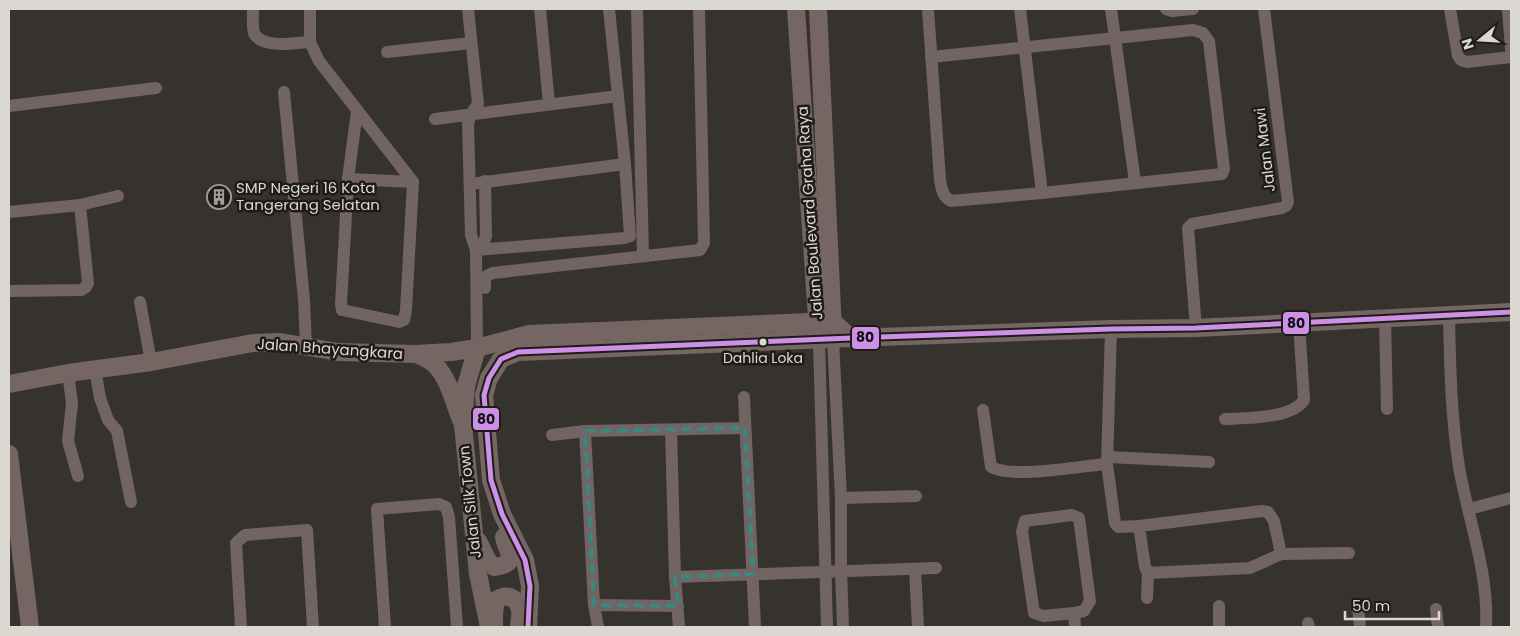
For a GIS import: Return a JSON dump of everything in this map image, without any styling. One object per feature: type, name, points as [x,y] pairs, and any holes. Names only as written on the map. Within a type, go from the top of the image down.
[{"type":"main road","name":"Jalan Boulevard Graha Raya","points":[[796,9],[825,322]]},
{"type":"main road","name":"Jalan Boulevard Graha Raya","points":[[818,9],[826,340]]},
{"type":"main road","points":[[826,340],[1111,329],[1196,328],[1511,312]]},
{"type":"main road","points":[[825,322],[851,338]]},
{"type":"main road","name":"Jalan Bhayangkara","points":[[9,384],[68,373],[151,362],[253,343],[280,342],[338,352],[416,354],[477,348],[529,334],[825,322]]},
{"type":"main road","name":"Jalan Silk Town","points":[[528,627],[530,586],[524,560],[502,514],[491,480],[484,395],[489,378],[501,359],[518,352],[826,340]]},
{"type":"main road","name":"Jalan Silk Town","points":[[477,348],[466,386],[463,425],[472,529],[478,574],[489,627]]},
{"type":"main road","points":[[416,354],[428,359],[437,366],[448,386],[463,425]]},
{"type":"main road","points":[[9,454],[30,627]]},
{"type":"main road","points":[[472,529],[488,561],[494,567],[506,564],[510,559],[510,553],[504,540],[502,514]]},
{"type":"main road","points":[[494,627],[496,600],[503,596],[509,596],[516,601],[520,610],[518,627]]},
{"type":"street","points":[[253,9],[254,32],[260,40],[271,44],[310,42]]},
{"type":"street","points":[[310,9],[310,42],[319,61],[357,110],[412,182],[406,310],[404,320],[399,322],[342,310],[340,299],[348,179],[357,110]]},
{"type":"street","points":[[468,9],[478,104],[471,114],[468,124],[470,218],[471,235],[479,249]]},
{"type":"street","points":[[540,9],[548,104]]},
{"type":"street","points":[[479,249],[625,238],[630,236],[625,164],[609,9]]},
{"type":"street","points":[[637,9],[643,256]]},
{"type":"street","points":[[485,288],[485,279],[493,273],[700,250],[704,243],[699,9]]},
{"type":"street","points":[[928,9],[931,57],[940,180],[946,198],[952,200],[1042,193],[1222,174],[1224,169],[1209,41],[1203,33],[1193,30],[931,57]]},
{"type":"street","points":[[1020,9],[1042,193]]},
{"type":"street","points":[[1111,9],[1135,182]]},
{"type":"street","points":[[1166,9],[1172,11],[1193,9]]},
{"type":"street","name":"Jalan Mawi","points":[[1196,328],[1188,228],[1192,224],[1282,208],[1288,202],[1264,9]]},
{"type":"street","points":[[1450,9],[1458,56],[1461,60],[1467,62],[1511,57]]},
{"type":"street","points":[[1508,9],[1511,49]]},
{"type":"street","points":[[387,52],[471,43]]},
{"type":"street","points":[[9,106],[156,88]]},
{"type":"street","points":[[284,92],[304,300],[306,346]]},
{"type":"street","points":[[434,119],[618,96]]},
{"type":"street","points":[[470,184],[625,164]]},
{"type":"street","points":[[348,179],[412,182]]},
{"type":"street","points":[[477,348],[479,249],[486,236],[485,181]]},
{"type":"street","points":[[9,212],[80,205],[118,196]]},
{"type":"street","points":[[9,291],[81,290],[86,287],[88,283],[80,205]]},
{"type":"street","points":[[470,218],[486,216]]},
{"type":"street","points":[[140,302],[151,362]]},
{"type":"street","points":[[1449,315],[1453,417],[1459,467],[1482,576],[1487,616],[1486,627]]},
{"type":"street","points":[[1385,319],[1387,409]]},
{"type":"street","points":[[1225,418],[1266,417],[1296,408],[1302,404],[1304,400],[1299,323]]},
{"type":"street","points":[[1111,329],[1107,460],[1114,523],[1118,527],[1139,526],[1262,511],[1268,512],[1274,521],[1281,554]]},
{"type":"street","name":"Jalan Boulevard Graha Raya","points":[[826,340],[841,498],[843,627]]},
{"type":"street","name":"Jalan Boulevard Graha Raya","points":[[826,340],[825,571],[828,627]]},
{"type":"street","points":[[96,369],[100,398],[108,420],[117,431],[130,502]]},
{"type":"street","points":[[68,373],[72,403],[68,441],[78,476]]},
{"type":"street","points":[[744,397],[755,627]]},
{"type":"street","points":[[983,410],[991,467],[999,471],[1027,472],[1107,460],[1209,462]]},
{"type":"street","points":[[552,435],[585,431],[745,428]]},
{"type":"street","points":[[671,430],[675,577],[679,627]]},
{"type":"street","points":[[585,431],[594,605],[598,627]]},
{"type":"street","points":[[841,498],[916,496]]},
{"type":"street","points":[[1469,509],[1511,498]]},
{"type":"street","points":[[385,627],[377,509],[439,504],[446,507],[449,517],[457,627]]},
{"type":"street","points":[[1072,515],[1079,518],[1090,602],[1084,611],[1074,613],[1044,616],[1034,614],[1022,531],[1025,521],[1072,515]]},
{"type":"street","points":[[1139,526],[1145,567],[1148,573],[1147,598]]},
{"type":"street","points":[[241,627],[236,543],[245,535],[307,530],[313,627]]},
{"type":"street","points":[[1148,573],[1250,568],[1281,554],[1349,553]]},
{"type":"street","points":[[675,577],[936,568]]},
{"type":"street","points":[[914,570],[918,627]]},
{"type":"street","points":[[594,605],[678,606]]},
{"type":"street","points":[[1219,606],[1220,627]]},
{"type":"street","points":[[1358,608],[1360,627]]},
{"type":"street","points":[[1436,609],[1438,627]]},
{"type":"street","points":[[1074,613],[1075,627]]},
{"type":"highlighted area","points":[[745,428],[753,574],[675,577],[678,606],[594,605],[585,431]]},
{"type":"transit line","name":"80","points":[[528,627],[530,586],[525,560],[502,514],[491,480],[484,395],[489,378],[501,359],[518,352],[851,338],[1196,328],[1511,312]]},
{"type":"place","name":"SMP Negeri 16 Kota Tangerang Selatan","points":[[219,197]]},
{"type":"place","name":"Dahlia Loka","points":[[763,342]]}]
